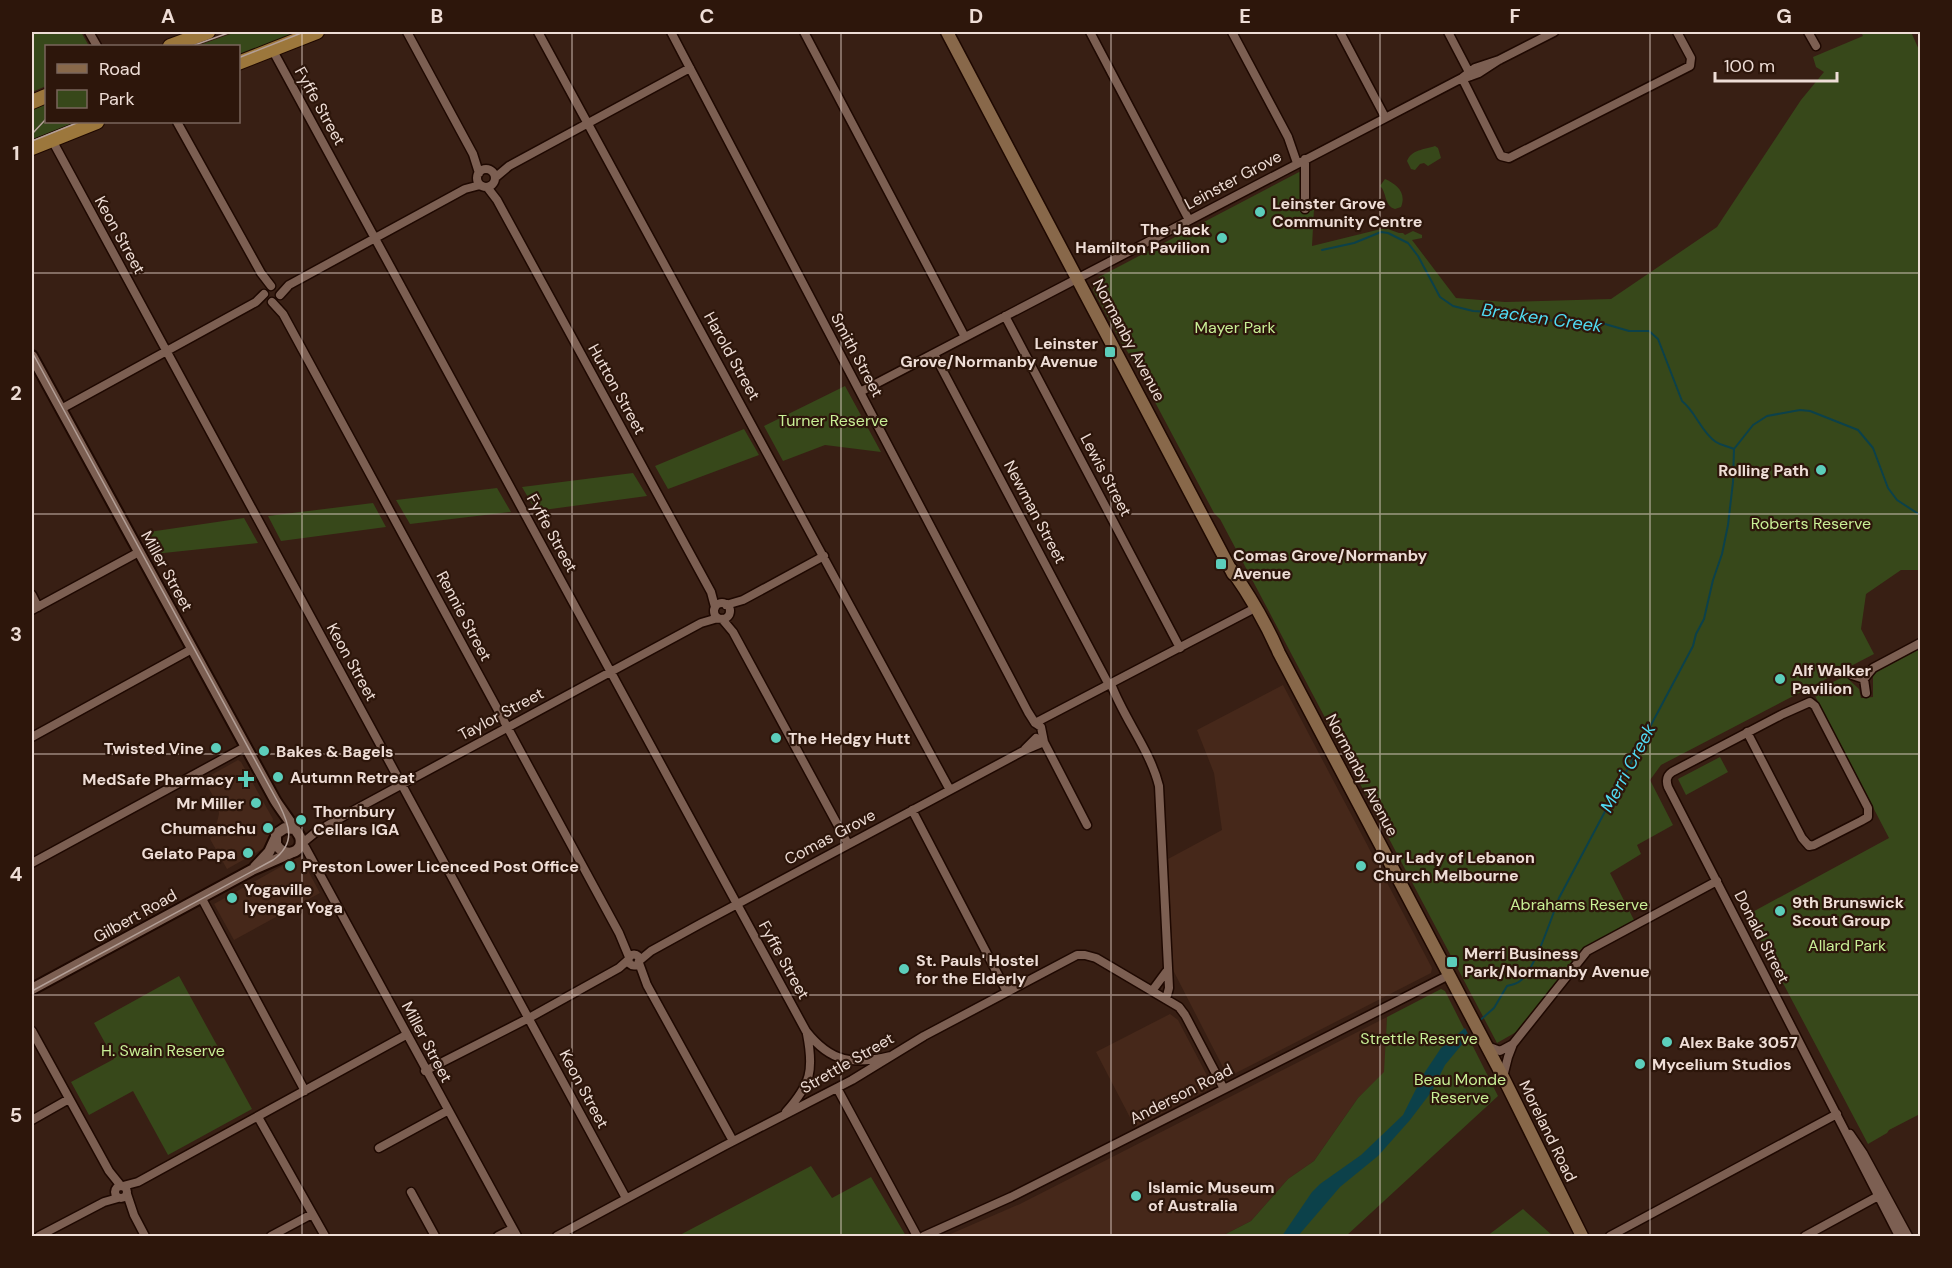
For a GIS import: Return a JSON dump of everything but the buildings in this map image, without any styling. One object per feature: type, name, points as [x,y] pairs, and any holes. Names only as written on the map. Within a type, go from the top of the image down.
[{"type":"highway","points":[[173,45],[207,32]]},
{"type":"highway","points":[[240,62],[317,32]]},
{"type":"highway","points":[[32,148],[94,123]]},
{"type":"main road","name":"Normanby Avenue","points":[[947,32],[1466,1008]]},
{"type":"main road","name":"Moreland Road","points":[[1466,1008],[1582,1236]]},
{"type":"street","name":"Hutton Street","points":[[407,32],[848,844]]},
{"type":"street","name":"Harold Street","points":[[538,32],[950,790]]},
{"type":"street","name":"Smith Street","points":[[671,32],[860,393],[1038,725],[1040,740],[1087,825]]},
{"type":"street","points":[[804,32],[965,337]]},
{"type":"street","points":[[1090,32],[1189,220]]},
{"type":"street","points":[[1232,32],[1302,160],[1305,208]]},
{"type":"street","points":[[1340,32],[1385,117]]},
{"type":"street","points":[[1448,32],[1471,74]]},
{"type":"street","name":"Leinster Grove","points":[[860,393],[1302,160],[1462,78],[1487,69],[1499,60],[1554,32]]},
{"type":"street","points":[[1462,78],[1501,156],[1509,158],[1690,66],[1692,63],[1677,32]]},
{"type":"street","points":[[1809,32],[1816,46]]},
{"type":"street","name":"Fyffe Street","points":[[272,49],[806,1031],[826,1052],[843,1060],[864,1062],[891,1056]]},
{"type":"street","points":[[61,409],[690,68]]},
{"type":"street","name":"Rennie Street","points":[[178,123],[733,1141]]},
{"type":"street","name":"Keon Street","points":[[52,140],[626,1198]]},
{"type":"street","name":"Lewis Street","points":[[1005,316],[1180,648]]},
{"type":"street","name":"Newman Street","points":[[934,354],[1152,765],[1159,786],[1169,988],[1166,999]]},
{"type":"street","name":"Miller Street","points":[[32,356],[245,747],[298,836],[515,1233]]},
{"type":"street","points":[[32,595],[35,608],[139,552]]},
{"type":"street","name":"Taylor Street","points":[[298,836],[316,832],[824,556]]},
{"type":"street","points":[[1038,725],[1040,719],[1052,715],[1254,609]]},
{"type":"street","points":[[1866,693],[1864,679],[1873,668],[1920,643]]},
{"type":"street","points":[[32,737],[192,649]]},
{"type":"street","points":[[1852,675],[1864,679]]},
{"type":"street","points":[[1810,702],[1815,706],[1868,808],[1868,817],[1809,846],[1802,838],[1747,732],[1810,702]]},
{"type":"street","name":"Donald Street","points":[[1747,732],[1670,773],[1667,777],[1668,787],[1837,1114],[1863,1153],[1899,1236]]},
{"type":"street","name":"Comas Grove","points":[[425,1071],[529,1018],[1040,740]]},
{"type":"street","points":[[32,863],[245,747]]},
{"type":"street","name":"Miller Street","points":[[275,800],[280,821],[276,835]]},
{"type":"street","points":[[912,810],[1007,992]]},
{"type":"street","points":[[292,853],[298,848],[298,836],[285,828],[276,835],[277,848],[282,852],[292,853],[302,852],[312,862]]},
{"type":"street","name":"Gilbert Road","points":[[253,869],[269,852],[276,835]]},
{"type":"street","name":"Gilbert Road","points":[[32,989],[253,869],[292,853]]},
{"type":"street","points":[[1503,1077],[1513,1044],[1587,951],[1717,881]]},
{"type":"street","points":[[201,897],[304,1091]]},
{"type":"street","name":"Strettle Street","points":[[557,1236],[837,1088],[1072,957],[1081,955],[1096,958],[1152,991]]},
{"type":"street","points":[[1167,971],[1152,991],[1179,1007],[1185,1015],[1224,1089]]},
{"type":"street","name":"Anderson Road","points":[[924,1236],[1011,1197],[1449,975]]},
{"type":"street","points":[[32,1031],[145,1236]]},
{"type":"street","name":"Fyffe Street","points":[[782,1117],[804,1089],[811,1072],[806,1031]]},
{"type":"street","points":[[39,1236],[406,1035]]},
{"type":"street","points":[[1486,1044],[1500,1051],[1513,1044]]},
{"type":"street","points":[[837,1088],[917,1236]]},
{"type":"street","points":[[32,1120],[69,1100]]},
{"type":"street","points":[[379,1148],[447,1111]]},
{"type":"street","points":[[1610,1236],[1837,1114]]},
{"type":"street","points":[[258,1117],[325,1236]]},
{"type":"street","points":[[411,1192],[435,1236]]},
{"type":"street","points":[[1805,1236],[1881,1195]]},
{"type":"street","name":"Donald Street","points":[[1881,1195],[1908,1236]]},
{"type":"street","points":[[271,1236],[312,1214]]},
{"type":"street","points":[[498,1236],[515,1233]]},
{"type":"shaded area","points":[[1283,685],[1432,968],[1431,973],[1228,1077],[1173,970],[1168,859],[1222,830],[1214,773],[1197,730]]},
{"type":"shaded area","points":[[238,760],[273,819],[266,847],[227,869],[210,839],[219,814],[218,805],[207,785],[206,778]]},
{"type":"shaded area","points":[[300,856],[320,893],[234,940],[214,904]]},
{"type":"shaded area","points":[[1170,1014],[1178,1020],[1213,1087],[1135,1127],[1096,1052]]},
{"type":"shaded area","points":[[1387,1017],[1385,1072],[1358,1098],[1314,1161],[1288,1179],[1251,1221],[1222,1236],[946,1236],[1020,1204]]},
{"type":"green space","points":[[32,32],[81,32],[88,45],[45,45],[45,86],[32,92]]},
{"type":"green space","points":[[236,32],[301,32],[240,56],[240,45],[200,45]]},
{"type":"green space","points":[[1861,32],[1911,32],[1920,52],[1920,570],[1901,570],[1866,594],[1861,629],[1874,654],[1661,765],[1650,780],[1673,825],[1637,845],[1641,854],[1610,873],[1634,920],[1582,949],[1518,1031],[1497,1043],[1220,519],[1214,513],[1093,290],[1099,277],[1301,171],[1301,208],[1314,209],[1312,246],[1385,228],[1405,235],[1413,231],[1422,235],[1422,238],[1412,240],[1456,298],[1505,302],[1611,299],[1717,227],[1801,100],[1824,72],[1816,67],[1813,57],[1863,36]]},
{"type":"green space","points":[[45,101],[45,123],[73,123],[33,139],[32,107]]},
{"type":"green space","points":[[1435,146],[1441,158],[1428,166],[1424,163],[1415,170],[1411,169],[1407,161],[1412,154]]},
{"type":"green space","points":[[1385,179],[1399,189],[1403,197],[1401,207],[1395,209],[1387,202],[1380,186]]},
{"type":"green space","name":"Turner Reserve","points":[[845,386],[881,452],[825,445],[783,461],[764,426]]},
{"type":"green space","points":[[744,429],[759,455],[668,489],[655,466]]},
{"type":"green space","points":[[633,473],[647,496],[536,511],[522,487]]},
{"type":"green space","points":[[497,488],[511,512],[410,524],[396,500]]},
{"type":"green space","points":[[373,503],[386,527],[281,541],[268,516]]},
{"type":"green space","points":[[244,518],[258,543],[154,554],[142,533]]},
{"type":"green space","name":"Allard Park","points":[[1920,649],[1920,1112],[1868,1144],[1747,915],[1889,838],[1813,692],[1845,676],[1859,689],[1861,698],[1873,697],[1873,674]]},
{"type":"green space","points":[[1720,757],[1728,772],[1686,795],[1678,779]]},
{"type":"green space","name":"H. Swain Reserve","points":[[179,976],[252,1109],[168,1155],[133,1091],[89,1115],[71,1082],[114,1059],[94,1023]]},
{"type":"green space","points":[[1441,989],[1445,991],[1498,1096],[1346,1236],[1222,1236],[1251,1221],[1288,1179],[1314,1161],[1358,1098],[1384,1072],[1387,1017]]},
{"type":"green space","points":[[811,1166],[832,1198],[871,1177],[906,1236],[678,1236]]},
{"type":"green space","points":[[1523,1209],[1553,1236],[1487,1236]]},
{"type":"water","points":[[1465,1028],[1469,1036],[1445,1065],[1432,1091],[1410,1120],[1378,1156],[1340,1187],[1298,1236],[1282,1236],[1320,1184],[1361,1155],[1403,1115],[1423,1075],[1441,1048]]},
{"type":"waterway","name":"Bracken Creek","points":[[1322,250],[1354,243],[1381,232],[1388,233],[1408,243],[1418,256],[1440,297],[1453,306],[1473,311],[1522,314],[1543,321],[1562,320],[1605,324],[1629,331],[1649,331],[1658,339],[1682,401],[1711,438],[1734,449]]},
{"type":"waterway","name":"Merri Creek","points":[[1478,1022],[1494,1008],[1507,986],[1519,982],[1531,967],[1559,898],[1693,646],[1704,619],[1722,554],[1733,482],[1734,449],[1753,425],[1767,416],[1800,410],[1810,411],[1858,430],[1873,448],[1888,488],[1897,500],[1920,515]]},
{"type":"tram line","points":[[195,45],[231,32]]},
{"type":"tram line","points":[[240,57],[304,32]]},
{"type":"tram line","points":[[32,134],[45,120]]},
{"type":"tram line","points":[[32,141],[77,123]]},
{"type":"tram line","points":[[32,352],[279,804],[289,834],[285,847],[273,860],[32,991]]},
{"type":"place","name":"Leinster Grove Community Centre","points":[[1260,212]]},
{"type":"place","name":"The Jack Hamilton Pavilion","points":[[1222,238]]},
{"type":"place","name":"Leinster Grove/Normanby Avenue","points":[[1110,352]]},
{"type":"place","name":"Rolling Path","points":[[1821,470]]},
{"type":"place","name":"Comas Grove/Normanby Avenue","points":[[1221,564]]},
{"type":"place","name":"Alf Walker Pavilion","points":[[1780,679]]},
{"type":"place","name":"The Hedgy Hutt","points":[[776,738]]},
{"type":"place","name":"Twisted Vine","points":[[216,748]]},
{"type":"place","name":"Bakes & Bagels","points":[[264,751]]},
{"type":"place","name":"Autumn Retreat","points":[[278,777]]},
{"type":"place","name":"MedSafe Pharmacy","points":[[246,779]]},
{"type":"place","name":"Mr Miller","points":[[256,803]]},
{"type":"place","name":"Thornbury Cellars IGA","points":[[301,820]]},
{"type":"place","name":"Chumanchu","points":[[268,828]]},
{"type":"place","name":"Gelato Papa","points":[[248,853]]},
{"type":"place","name":"Preston Lower Licenced Post Office","points":[[290,866]]},
{"type":"place","name":"Our Lady of Lebanon Church Melbourne","points":[[1361,866]]},
{"type":"place","name":"Yogaville Iyengar Yoga","points":[[232,898]]},
{"type":"place","name":"9th Brunswick Scout Group","points":[[1780,911]]},
{"type":"place","name":"Merri Business Park/Normanby Avenue","points":[[1452,962]]},
{"type":"place","name":"St. Pauls' Hostel for the Elderly","points":[[904,969]]},
{"type":"place","name":"Alex Bake 3057","points":[[1667,1042]]},
{"type":"place","name":"Mycelium Studios","points":[[1640,1064]]},
{"type":"place","name":"Islamic Museum of Australia","points":[[1136,1196]]},
{"type":"park label","name":"Mayer Park","points":[[1235,327]]},
{"type":"park label","name":"Roberts Reserve","points":[[1811,523]]},
{"type":"park label","name":"Abrahams Reserve","points":[[1579,904]]},
{"type":"park label","name":"Strettle Reserve","points":[[1419,1038]]},
{"type":"park label","name":"Beau Monde Reserve","points":[[1460,1088]]}]
